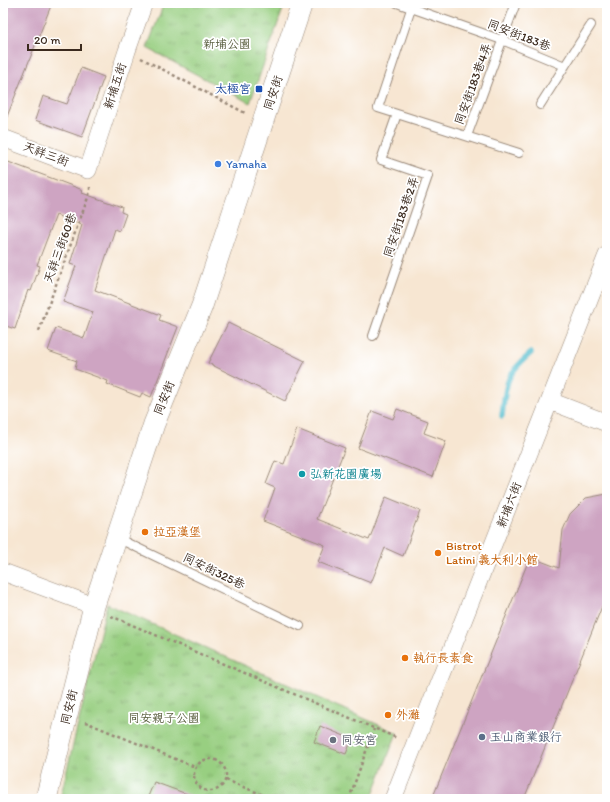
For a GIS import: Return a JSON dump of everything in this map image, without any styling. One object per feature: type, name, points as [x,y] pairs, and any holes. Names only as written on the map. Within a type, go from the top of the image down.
[{"type":"street","name":"新埔五街","points":[[88,170],[144,3]]},
{"type":"street","name":"同安街","points":[[46,799],[100,610],[116,538],[154,424],[202,306],[302,3]]},
{"type":"street","name":"天祥三街","points":[[3,138],[88,170]]},
{"type":"street","name":"新埔六街","points":[[393,799],[607,255]]},
{"type":"street","points":[[550,401],[607,423]]},
{"type":"street","points":[[3,572],[100,610]]},
{"type":"lane","name":"同安街183巷","points":[[397,3],[412,6],[502,40],[565,66]]},
{"type":"lane","name":"同安街183巷4弄","points":[[467,136],[516,3]]},
{"type":"lane","points":[[412,6],[378,108],[519,153]]},
{"type":"lane","points":[[540,105],[590,25]]},
{"type":"lane","name":"同安街183巷2弄","points":[[373,336],[428,176],[382,160],[397,114]]},
{"type":"lane","name":"同安街325巷","points":[[116,538],[300,626]]},
{"type":"path","points":[[127,50],[263,123]]},
{"type":"path","name":"天祥三街60巷","points":[[39,331],[90,192],[88,170]]},
{"type":"path","points":[[100,610],[397,738]]},
{"type":"path","points":[[81,720],[195,767]]},
{"type":"path","points":[[349,799],[374,729]]},
{"type":"path","points":[[208,758],[218,761],[225,769],[226,780],[223,785],[214,791],[204,790],[199,787],[194,778],[195,767],[203,760],[208,758]]},
{"type":"path","points":[[226,780],[273,799]]},
{"type":"green space","name":"新埔公園","points":[[164,3],[278,3],[284,6],[250,103],[147,48]]},
{"type":"green space","name":"同安親子公園","points":[[107,604],[397,733],[371,799],[60,799]]},
{"type":"building","points":[[3,3],[52,3],[4,124],[3,124]]},
{"type":"building","points":[[81,68],[104,77],[82,137],[35,120],[43,96],[67,104]]},
{"type":"building","points":[[3,160],[83,190],[82,193],[122,207],[121,212],[126,214],[120,231],[115,229],[95,290],[161,315],[159,320],[178,327],[151,397],[142,393],[140,397],[107,384],[108,381],[75,369],[77,361],[48,351],[56,328],[84,338],[93,312],[63,302],[76,266],[70,264],[82,225],[56,215],[37,265],[40,266],[31,291],[28,290],[15,329],[3,325]]},
{"type":"building","points":[[228,323],[305,361],[285,401],[208,363]]},
{"type":"building","name":"弘新花園廣場","points":[[397,409],[428,421],[424,433],[446,441],[433,477],[358,448],[372,411],[393,419]]},
{"type":"building","points":[[297,429],[345,448],[317,519],[369,540],[386,497],[420,511],[403,556],[385,548],[371,583],[318,562],[325,545],[263,521],[275,488],[266,484],[275,461],[284,464]]},
{"type":"building","points":[[607,494],[607,594],[524,799],[432,799],[530,557],[559,568],[563,530],[570,514],[586,498]]},
{"type":"building","name":"同安宮","points":[[320,726],[352,739],[346,754],[314,742]]},
{"type":"building","points":[[154,782],[195,797],[195,799],[147,799]]},
{"type":"waterway","points":[[502,416],[508,380],[516,367],[531,353]]},
{"type":"place","name":"太極宮","points":[[259,89]]},
{"type":"place","name":"Yamaha","points":[[218,164]]},
{"type":"place","name":"弘新花園廣場","points":[[302,474]]},
{"type":"place","name":"拉亞漢堡","points":[[145,532]]},
{"type":"place","name":"Bistrot Latini 義大利小館","points":[[438,553]]},
{"type":"place","name":"執行長素食","points":[[405,658]]},
{"type":"place","name":"外灘","points":[[388,715]]},
{"type":"place","name":"玉山商業銀行","points":[[482,737]]},
{"type":"place","name":"同安宮","points":[[333,740]]}]
